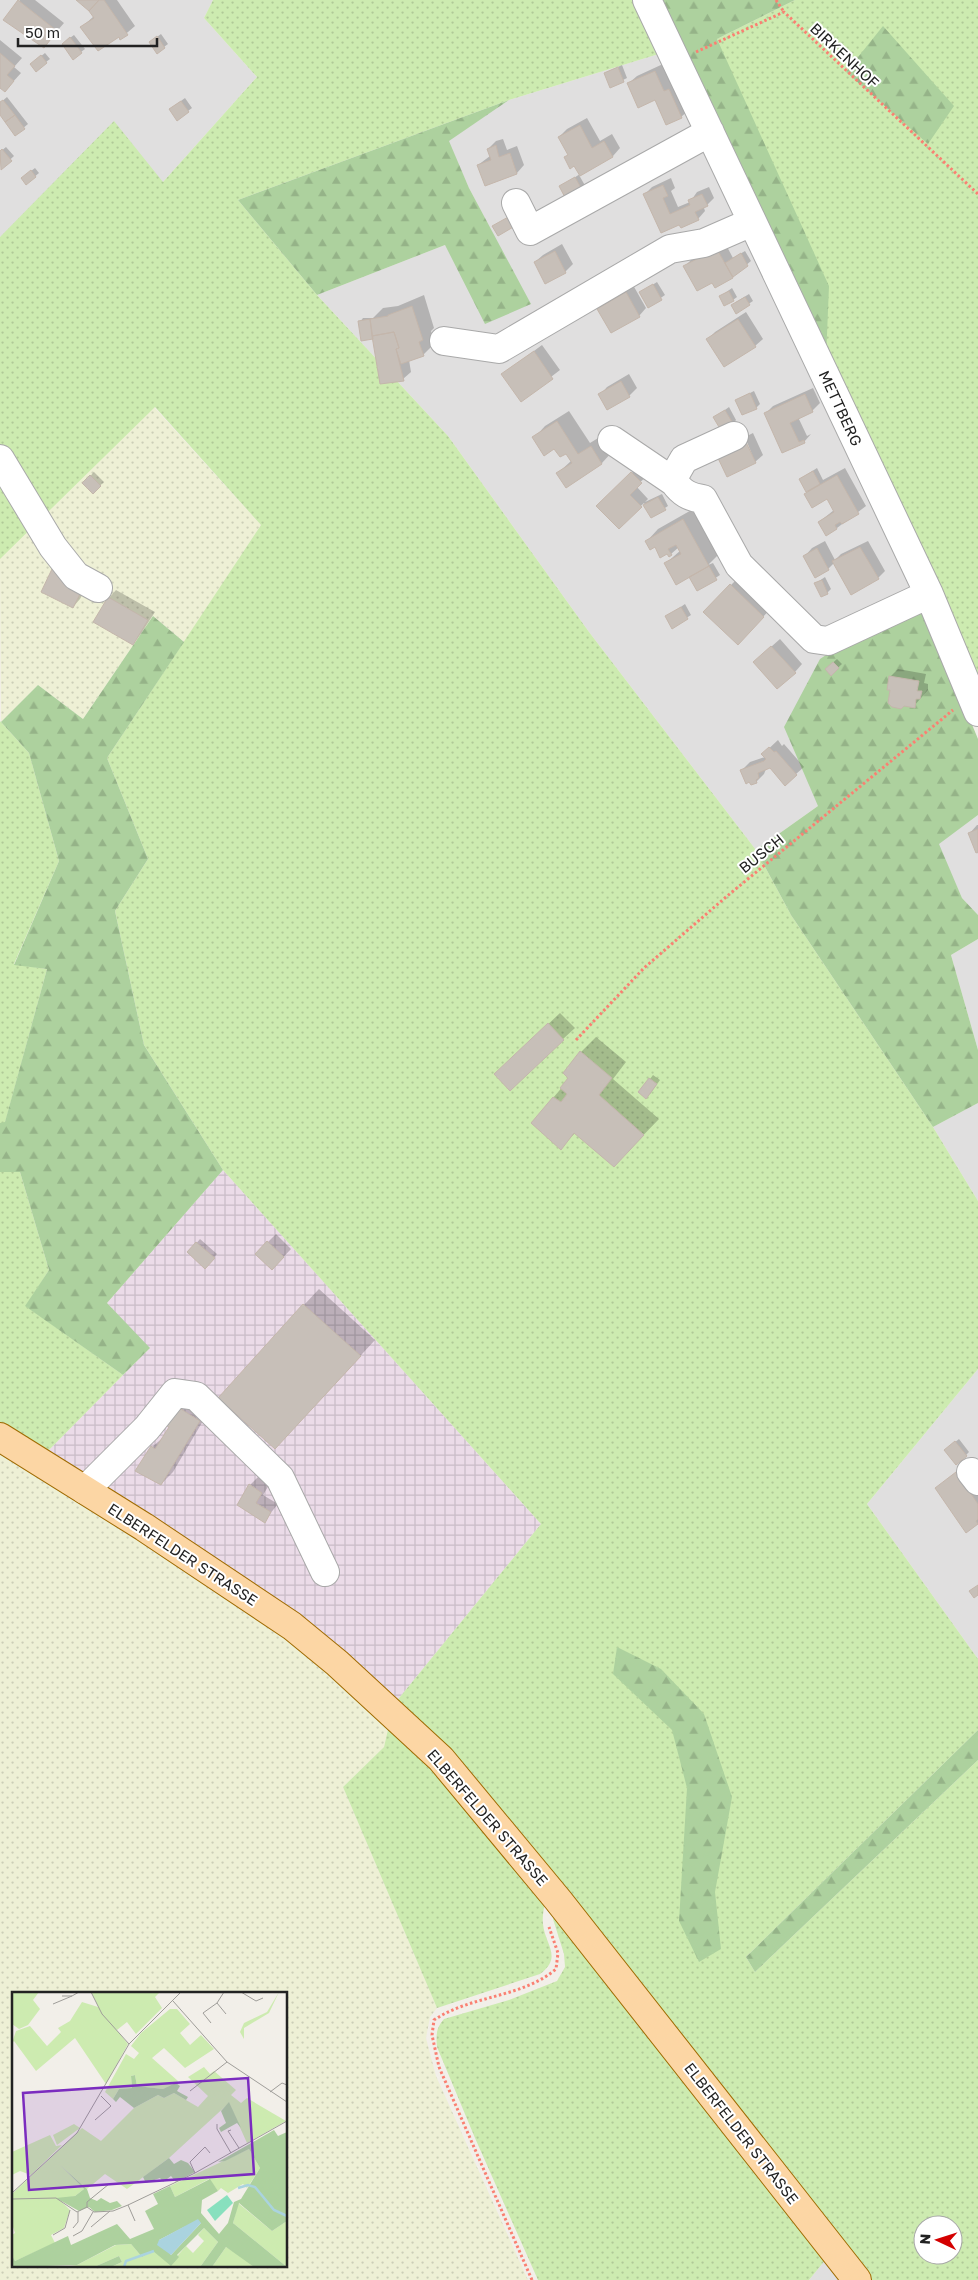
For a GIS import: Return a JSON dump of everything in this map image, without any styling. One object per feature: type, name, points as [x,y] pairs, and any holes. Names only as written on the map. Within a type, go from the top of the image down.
[{"type":"main road","name":"ELBERFELDER STRASSE","points":[[0,1437],[144,1527],[292,1626],[337,1663],[441,1759],[558,1900],[857,2280]]},
{"type":"street","name":"METTBERG","points":[[647,0],[929,594],[975,704]]},
{"type":"street","points":[[516,203],[530,231],[710,132]]},
{"type":"street","points":[[444,341],[499,349],[670,249],[704,243],[752,222]]},
{"type":"street","points":[[674,482],[676,473],[684,460],[734,436]]},
{"type":"street","points":[[612,440],[674,482],[681,491],[691,497],[703,498],[739,565],[814,639],[828,641],[929,594]]},
{"type":"street","points":[[0,459],[53,547],[76,576],[98,588]]},
{"type":"street","points":[[85,1490],[147,1428],[175,1393],[196,1396],[280,1478],[325,1572]]},
{"type":"path","name":"BIRKENHOF","points":[[776,0],[784,12],[978,194]]},
{"type":"path","points":[[676,61],[784,12]]},
{"type":"path","name":"BUSCH","points":[[576,1040],[644,968],[726,897],[975,704]]},
{"type":"path","points":[[532,2280],[439,2067],[432,2035],[434,2020],[449,2010],[484,2001],[543,1980],[556,1969],[558,1953],[549,1926],[548,1912],[558,1900]]},
{"type":"shaded area","points":[[0,0],[213,0],[204,18],[257,77],[163,182],[0,237]]},
{"type":"shaded area","points":[[662,53],[918,594],[818,806],[756,850],[589,632],[448,436],[317,295],[445,245],[530,304],[469,188],[448,141],[509,100]]},
{"type":"shaded area","points":[[978,815],[978,915],[962,898],[938,844]]},
{"type":"shaded area","points":[[978,939],[978,1050],[951,955]]},
{"type":"shaded area","points":[[978,1103],[978,1201],[933,1127]]},
{"type":"shaded area","points":[[223,1170],[541,1524],[395,1703],[46,1453],[149,1349],[107,1303]]},
{"type":"shaded area","points":[[978,1369],[978,1659],[867,1504]]},
{"type":"shaded area","points":[[827,2258],[844,2280],[809,2280]]},
{"type":"green space","points":[[213,0],[637,0],[662,53],[509,100],[238,200],[317,295],[448,436],[589,632],[756,850],[791,915],[933,1127],[978,1201],[978,1369],[867,1504],[978,1659],[978,1730],[746,1957],[755,1972],[978,1760],[978,2280],[868,2280],[537,1853],[395,1703],[541,1524],[223,1170],[144,1045],[115,911],[148,859],[107,758],[261,525],[155,407],[0,559],[0,237],[114,121],[163,182],[257,77],[204,18]]},
{"type":"green space","points":[[657,0],[795,0],[717,39],[829,286],[826,359]]},
{"type":"green space","points":[[795,0],[978,0],[978,692],[826,359],[717,39]]},
{"type":"green space","points":[[883,26],[954,106],[928,144],[846,72]]},
{"type":"green space","points":[[509,100],[449,141],[469,188],[531,304],[485,324],[445,245],[317,295],[238,200]]},
{"type":"green space","points":[[154,407],[261,525],[184,642],[153,616],[83,719],[38,685],[1,722],[0,558]]},
{"type":"green space","points":[[918,594],[978,739],[978,815],[939,844],[962,898],[978,915],[978,939],[951,955],[978,1050],[978,1103],[933,1127],[791,915],[756,850],[818,806],[784,727],[820,659]]},
{"type":"green space","points":[[153,616],[184,642],[107,758],[148,859],[115,911],[144,1045],[223,1170],[107,1303],[150,1348],[123,1375],[25,1306],[49,1270],[20,1172],[0,1172],[0,1123],[5,1122],[47,969],[14,965],[59,861],[29,753],[1,722],[38,685],[83,719]]},
{"type":"green space","points":[[0,721],[29,753],[59,861],[14,964],[47,969],[5,1123],[0,1123]]},
{"type":"green space","points":[[0,1172],[20,1172],[49,1270],[26,1306],[123,1375],[46,1453],[0,1423]]},
{"type":"green space","points":[[0,1454],[275,1627],[389,1725],[384,1747],[343,1787],[437,2008],[430,2017],[426,2038],[436,2076],[528,2280],[0,2280]]},
{"type":"green space","points":[[617,1647],[661,1669],[704,1714],[732,1797],[715,1892],[721,1949],[699,1962],[679,1921],[687,1788],[672,1730],[613,1674]]},
{"type":"green space","points":[[389,1725],[452,1788],[545,1901],[543,1924],[552,1956],[547,1968],[540,1974],[437,2008],[343,1787],[384,1747]]},
{"type":"green space","points":[[978,1730],[978,1760],[755,1972],[746,1957]]},
{"type":"green space","points":[[556,1914],[827,2258],[809,2280],[538,2280],[437,2047],[437,2035],[439,2025],[444,2019],[509,2000],[557,1981],[565,1967],[564,1954],[553,1919]]},
{"type":"building","points":[[18,0],[57,31],[44,48],[3,20]]},
{"type":"building","points":[[76,0],[99,0],[89,11]]},
{"type":"building","points":[[99,0],[104,0],[128,35],[120,40],[119,37],[98,51],[80,27],[94,18],[89,11]]},
{"type":"building","points":[[157,36],[165,48],[157,54],[149,42]]},
{"type":"building","points":[[70,37],[82,53],[73,60],[62,44]]},
{"type":"building","points":[[0,53],[15,66],[7,75],[14,81],[5,92],[0,88]]},
{"type":"building","points":[[41,55],[47,63],[36,72],[30,64]]},
{"type":"building","points":[[618,67],[624,82],[610,88],[604,73]]},
{"type":"building","points":[[655,71],[664,91],[669,89],[682,118],[666,125],[655,100],[638,108],[627,83]]},
{"type":"building","points":[[3,100],[15,115],[5,122],[0,115],[0,102]]},
{"type":"building","points":[[181,101],[189,112],[177,121],[169,109]]},
{"type":"building","points":[[15,115],[25,129],[15,136],[5,122]]},
{"type":"building","points":[[580,125],[592,148],[604,141],[613,157],[580,176],[574,166],[570,169],[564,157],[568,155],[558,137]]},
{"type":"building","points":[[496,145],[499,157],[510,153],[517,174],[485,186],[477,165],[491,160],[487,149]]},
{"type":"building","points":[[2,149],[12,161],[1,170],[0,151]]},
{"type":"building","points":[[31,170],[36,177],[26,185],[21,178]]},
{"type":"building","points":[[575,177],[584,193],[568,203],[559,186]]},
{"type":"building","points":[[663,185],[668,196],[663,198],[670,214],[690,205],[688,200],[702,194],[708,206],[695,212],[699,220],[681,228],[679,225],[661,233],[643,194]]},
{"type":"building","points":[[510,216],[515,226],[498,236],[492,226]]},
{"type":"building","points":[[717,249],[733,278],[715,288],[712,283],[697,291],[683,266]]},
{"type":"building","points":[[555,251],[566,273],[545,284],[534,262]]},
{"type":"building","points":[[741,253],[748,266],[733,277],[725,263]]},
{"type":"building","points":[[653,284],[662,300],[648,308],[639,292]]},
{"type":"building","points":[[729,291],[734,301],[724,306],[719,296]]},
{"type":"building","points":[[626,292],[640,317],[611,333],[597,309]]},
{"type":"building","points":[[745,297],[750,305],[736,314],[731,305]]},
{"type":"building","points":[[412,306],[423,340],[419,342],[424,356],[401,364],[396,349],[399,348],[394,332],[372,336],[370,319],[388,316]]},
{"type":"building","points":[[370,319],[373,339],[361,341],[358,321]]},
{"type":"building","points":[[738,319],[756,347],[724,367],[706,339]]},
{"type":"building","points":[[394,332],[399,348],[396,349],[404,381],[380,384],[372,336]]},
{"type":"building","points":[[534,351],[553,379],[521,402],[501,374]]},
{"type":"building","points":[[621,381],[630,397],[607,410],[598,394]]},
{"type":"building","points":[[750,393],[757,409],[742,415],[735,400]]},
{"type":"building","points":[[805,394],[813,412],[790,423],[799,442],[804,440],[805,443],[782,453],[764,413]]},
{"type":"building","points":[[725,410],[734,425],[722,432],[713,417]]},
{"type":"building","points":[[557,421],[578,454],[591,446],[602,464],[566,488],[556,473],[572,463],[566,454],[560,457],[554,449],[544,456],[532,437]]},
{"type":"building","points":[[745,440],[756,463],[727,477],[716,454]]},
{"type":"building","points":[[813,471],[820,484],[806,492],[799,479]]},
{"type":"building","points":[[631,472],[642,483],[630,495],[642,507],[619,529],[596,506]]},
{"type":"building","points":[[90,475],[101,486],[93,494],[82,483]]},
{"type":"building","points":[[837,475],[859,514],[842,524],[840,522],[835,525],[837,529],[826,536],[818,522],[834,512],[827,499],[812,508],[804,494]]},
{"type":"building","points":[[658,497],[666,510],[651,518],[643,505]]},
{"type":"building","points":[[683,519],[709,566],[676,585],[664,563],[681,554],[676,545],[668,549],[672,555],[669,557],[667,554],[660,558],[655,547],[650,550],[645,541]]},
{"type":"building","points":[[860,547],[879,579],[851,595],[832,561]]},
{"type":"building","points":[[817,548],[829,570],[815,578],[803,556]]},
{"type":"building","points":[[709,566],[717,580],[697,591],[689,577]]},
{"type":"building","points":[[52,569],[84,586],[73,608],[41,592]]},
{"type":"building","points":[[822,580],[828,594],[821,597],[814,583]]},
{"type":"building","points":[[730,584],[764,617],[738,645],[703,612]]},
{"type":"building","points":[[108,597],[148,620],[133,645],[93,622]]},
{"type":"building","points":[[681,607],[688,619],[672,629],[665,616]]},
{"type":"building","points":[[771,646],[796,673],[777,689],[753,662]]},
{"type":"building","points":[[833,662],[839,668],[831,676],[825,669]]},
{"type":"building","points":[[889,676],[919,681],[917,691],[922,691],[920,699],[916,699],[915,708],[904,706],[901,709],[892,707],[888,703],[890,690],[887,690]]},
{"type":"building","points":[[769,747],[774,752],[776,751],[797,775],[785,786],[770,768],[758,773],[757,783],[751,785],[749,782],[746,784],[740,770],[764,761],[766,759],[761,754]]},
{"type":"building","points":[[978,829],[978,852],[976,853],[968,833]]},
{"type":"building","points":[[548,1023],[564,1040],[510,1091],[494,1074]]},
{"type":"building","points":[[580,1051],[612,1078],[599,1095],[644,1135],[614,1167],[574,1133],[561,1150],[531,1123],[553,1097],[561,1102],[567,1094],[560,1088],[568,1078],[563,1073]]},
{"type":"building","points":[[649,1078],[657,1084],[646,1099],[638,1092]]},
{"type":"building","points":[[267,1241],[284,1257],[272,1270],[255,1254]]},
{"type":"building","points":[[196,1242],[215,1258],[205,1269],[187,1252]]},
{"type":"building","points":[[303,1304],[361,1356],[275,1449],[218,1398]]},
{"type":"building","points":[[176,1406],[200,1421],[161,1485],[135,1471],[151,1446],[155,1449],[169,1427],[165,1425]]},
{"type":"building","points":[[955,1441],[967,1456],[956,1465],[944,1450]]},
{"type":"building","points":[[956,1472],[978,1504],[978,1519],[976,1521],[978,1524],[966,1533],[935,1488]]},
{"type":"building","points":[[249,1484],[262,1493],[256,1503],[271,1512],[265,1523],[237,1505]]},
{"type":"building","points":[[978,1585],[978,1595],[974,1598],[969,1591]]}]
